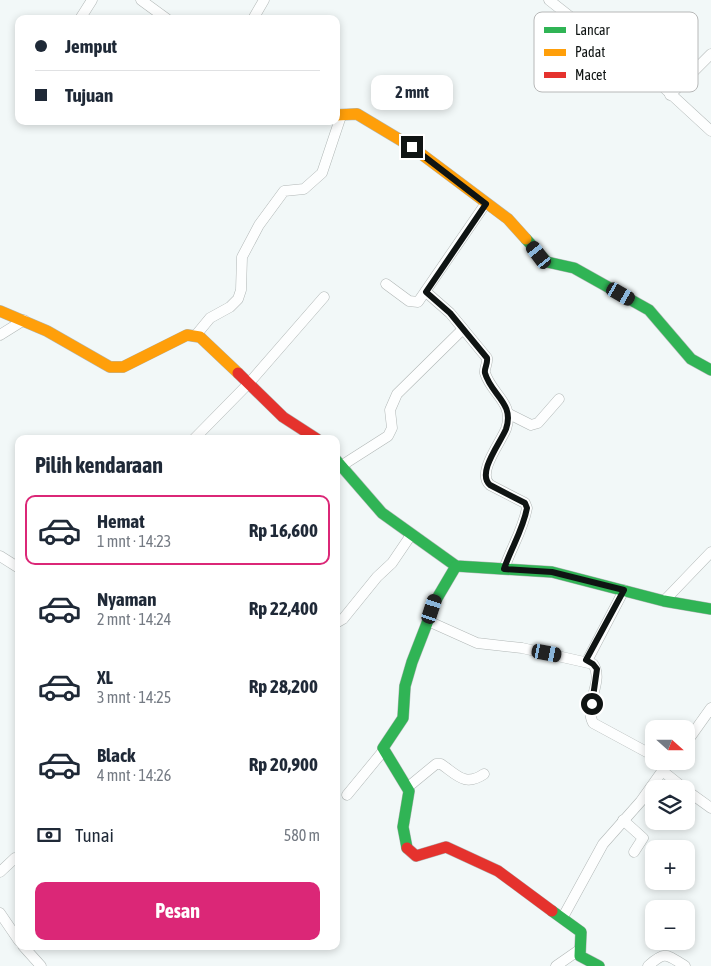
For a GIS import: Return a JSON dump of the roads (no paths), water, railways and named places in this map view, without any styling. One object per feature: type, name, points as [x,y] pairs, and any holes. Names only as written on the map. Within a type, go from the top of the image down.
[{"type":"street","points":[[83,15],[92,0]]},
{"type":"street","points":[[141,0],[162,15]]},
{"type":"street","points":[[255,15],[264,0]]},
{"type":"street","points":[[549,0],[564,12]]},
{"type":"street","points":[[698,67],[711,54]]},
{"type":"street","points":[[667,92],[711,131]]},
{"type":"street","points":[[670,95],[673,92]]},
{"type":"street","points":[[340,115],[357,114],[364,117],[412,147],[512,223],[547,262],[574,268],[649,310],[691,359],[711,370]]},
{"type":"street","points":[[196,336],[210,318],[230,307],[238,299],[241,290],[242,257],[260,225],[284,191],[304,189],[322,173],[336,125]]},
{"type":"street","points":[[386,284],[413,302],[418,302],[486,204]]},
{"type":"street","points":[[426,292],[450,313],[487,358],[486,375],[507,407],[506,429],[490,461],[485,476],[486,482],[525,503],[527,508],[520,535],[511,549],[504,569]]},
{"type":"street","points":[[198,435],[250,382],[324,297]]},
{"type":"street","points":[[0,311],[46,331],[110,367],[123,367],[187,335],[196,336],[207,342],[250,382],[283,417],[311,435]]},
{"type":"street","points":[[0,335],[24,320]]},
{"type":"street","points":[[340,462],[388,436],[392,428],[390,410],[397,394],[463,330]]},
{"type":"street","points":[[508,414],[531,425],[538,423],[558,399]]},
{"type":"street","points":[[340,464],[382,513],[410,535],[456,566],[552,572],[664,601],[711,609]]},
{"type":"street","points":[[340,621],[344,619],[377,577],[392,563],[410,535]]},
{"type":"street","points":[[664,601],[711,552]]},
{"type":"street","points":[[0,556],[15,565]]},
{"type":"street","points":[[456,566],[444,581],[405,685],[405,713],[400,725],[384,744],[384,750],[408,787],[409,796],[402,836],[405,846],[412,854],[421,856],[446,847],[498,871],[581,932],[579,950],[583,959],[600,966]]},
{"type":"street","points":[[586,660],[624,590]]},
{"type":"street","points":[[428,621],[477,643],[522,648],[586,660],[593,664],[597,669],[590,712],[593,722],[645,751]]},
{"type":"street","points":[[695,730],[711,708]]},
{"type":"street","points":[[346,796],[384,750]]},
{"type":"street","points":[[408,787],[436,764],[441,764],[467,781],[474,780],[484,774]]},
{"type":"street","points":[[562,917],[591,863],[623,820],[641,801],[660,770]]},
{"type":"street","points":[[667,770],[676,780]]},
{"type":"street","points":[[695,796],[711,808]]},
{"type":"street","points":[[623,820],[643,838],[634,852]]},
{"type":"street","points":[[0,872],[15,858]]},
{"type":"street","points":[[0,913],[15,935]]},
{"type":"street","points":[[27,950],[41,966]]},
{"type":"street","points":[[556,966],[579,950]]},
{"type":"street","points":[[648,966],[660,956],[665,955],[685,966]]}]
